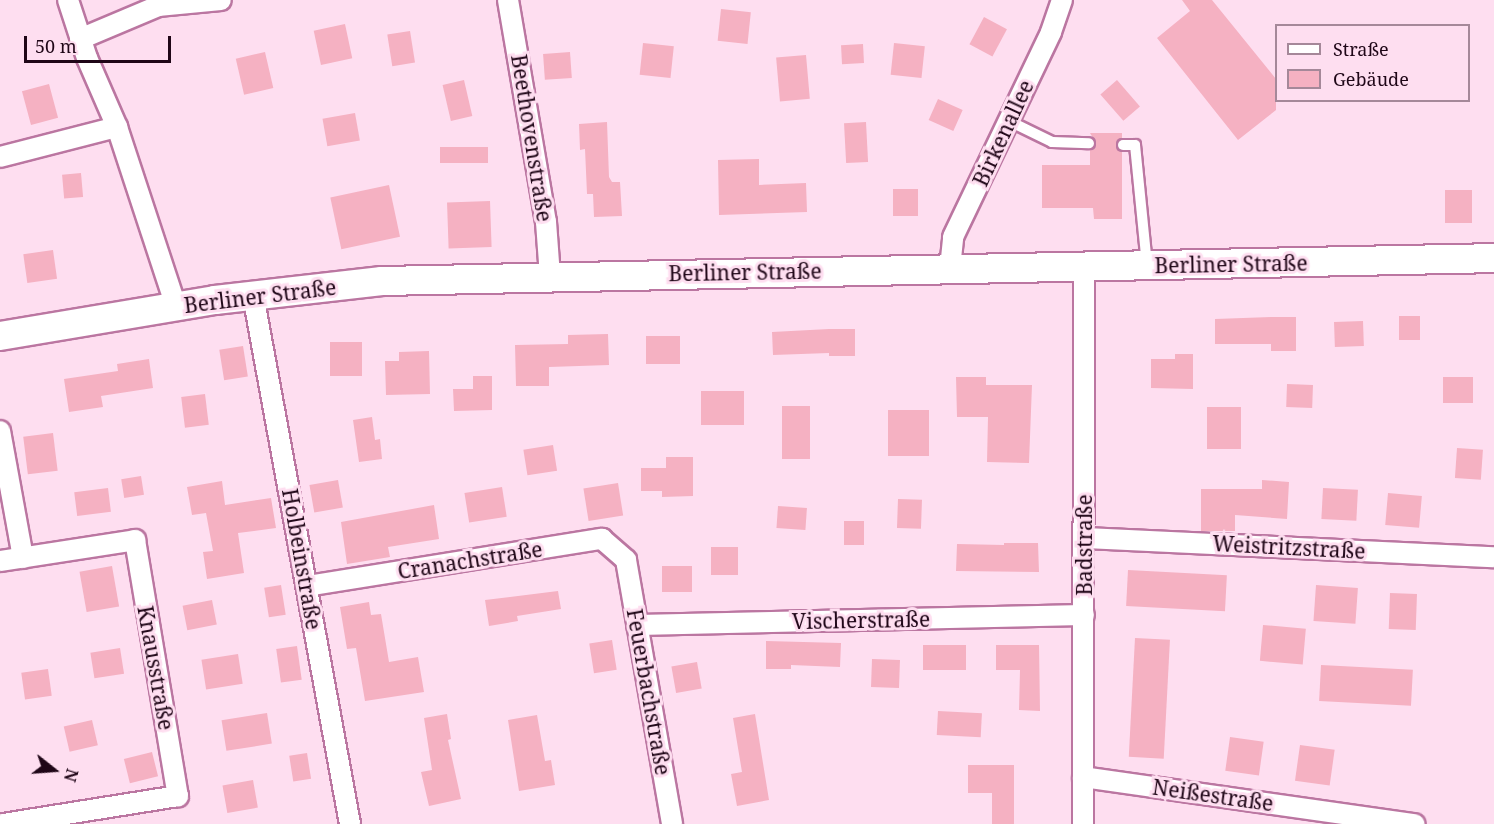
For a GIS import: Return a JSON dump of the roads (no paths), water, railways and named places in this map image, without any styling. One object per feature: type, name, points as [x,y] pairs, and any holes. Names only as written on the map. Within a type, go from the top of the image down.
[{"type":"main road","name":"Berliner Straße","points":[[0,336],[176,306],[382,281],[1494,258]]},
{"type":"street","points":[[68,0],[81,39],[117,127],[176,306]]},
{"type":"street","points":[[81,39],[158,6],[221,0]]},
{"type":"street","name":"Beethovenstraße","points":[[508,0],[546,222],[550,276]]},
{"type":"street","name":"Birkenallee","points":[[950,268],[953,237],[1048,37],[1062,0]]},
{"type":"street","points":[[0,157],[117,127]]},
{"type":"street","name":"Badstraße","points":[[1083,824],[1084,266]]},
{"type":"street","name":"Holbeinstraße","points":[[253,295],[350,824]]},
{"type":"street","points":[[0,431],[23,558],[0,561]]},
{"type":"street","name":"Weistritzstraße","points":[[1085,538],[1494,557]]},
{"type":"street","name":"Cranachstraße","points":[[307,586],[602,539],[626,560]]},
{"type":"street","name":"Knausstraße","points":[[3,824],[178,796],[135,540],[23,558]]},
{"type":"street","name":"Feuerbachstraße","points":[[626,560],[672,824]]},
{"type":"street","name":"Vischerstraße","points":[[637,625],[1084,615]]},
{"type":"street","name":"Neißestraße","points":[[1083,777],[1415,824]]},
{"type":"lane","points":[[1009,121],[1052,142],[1089,144]]},
{"type":"lane","points":[[1123,145],[1135,145],[1147,266]]}]
